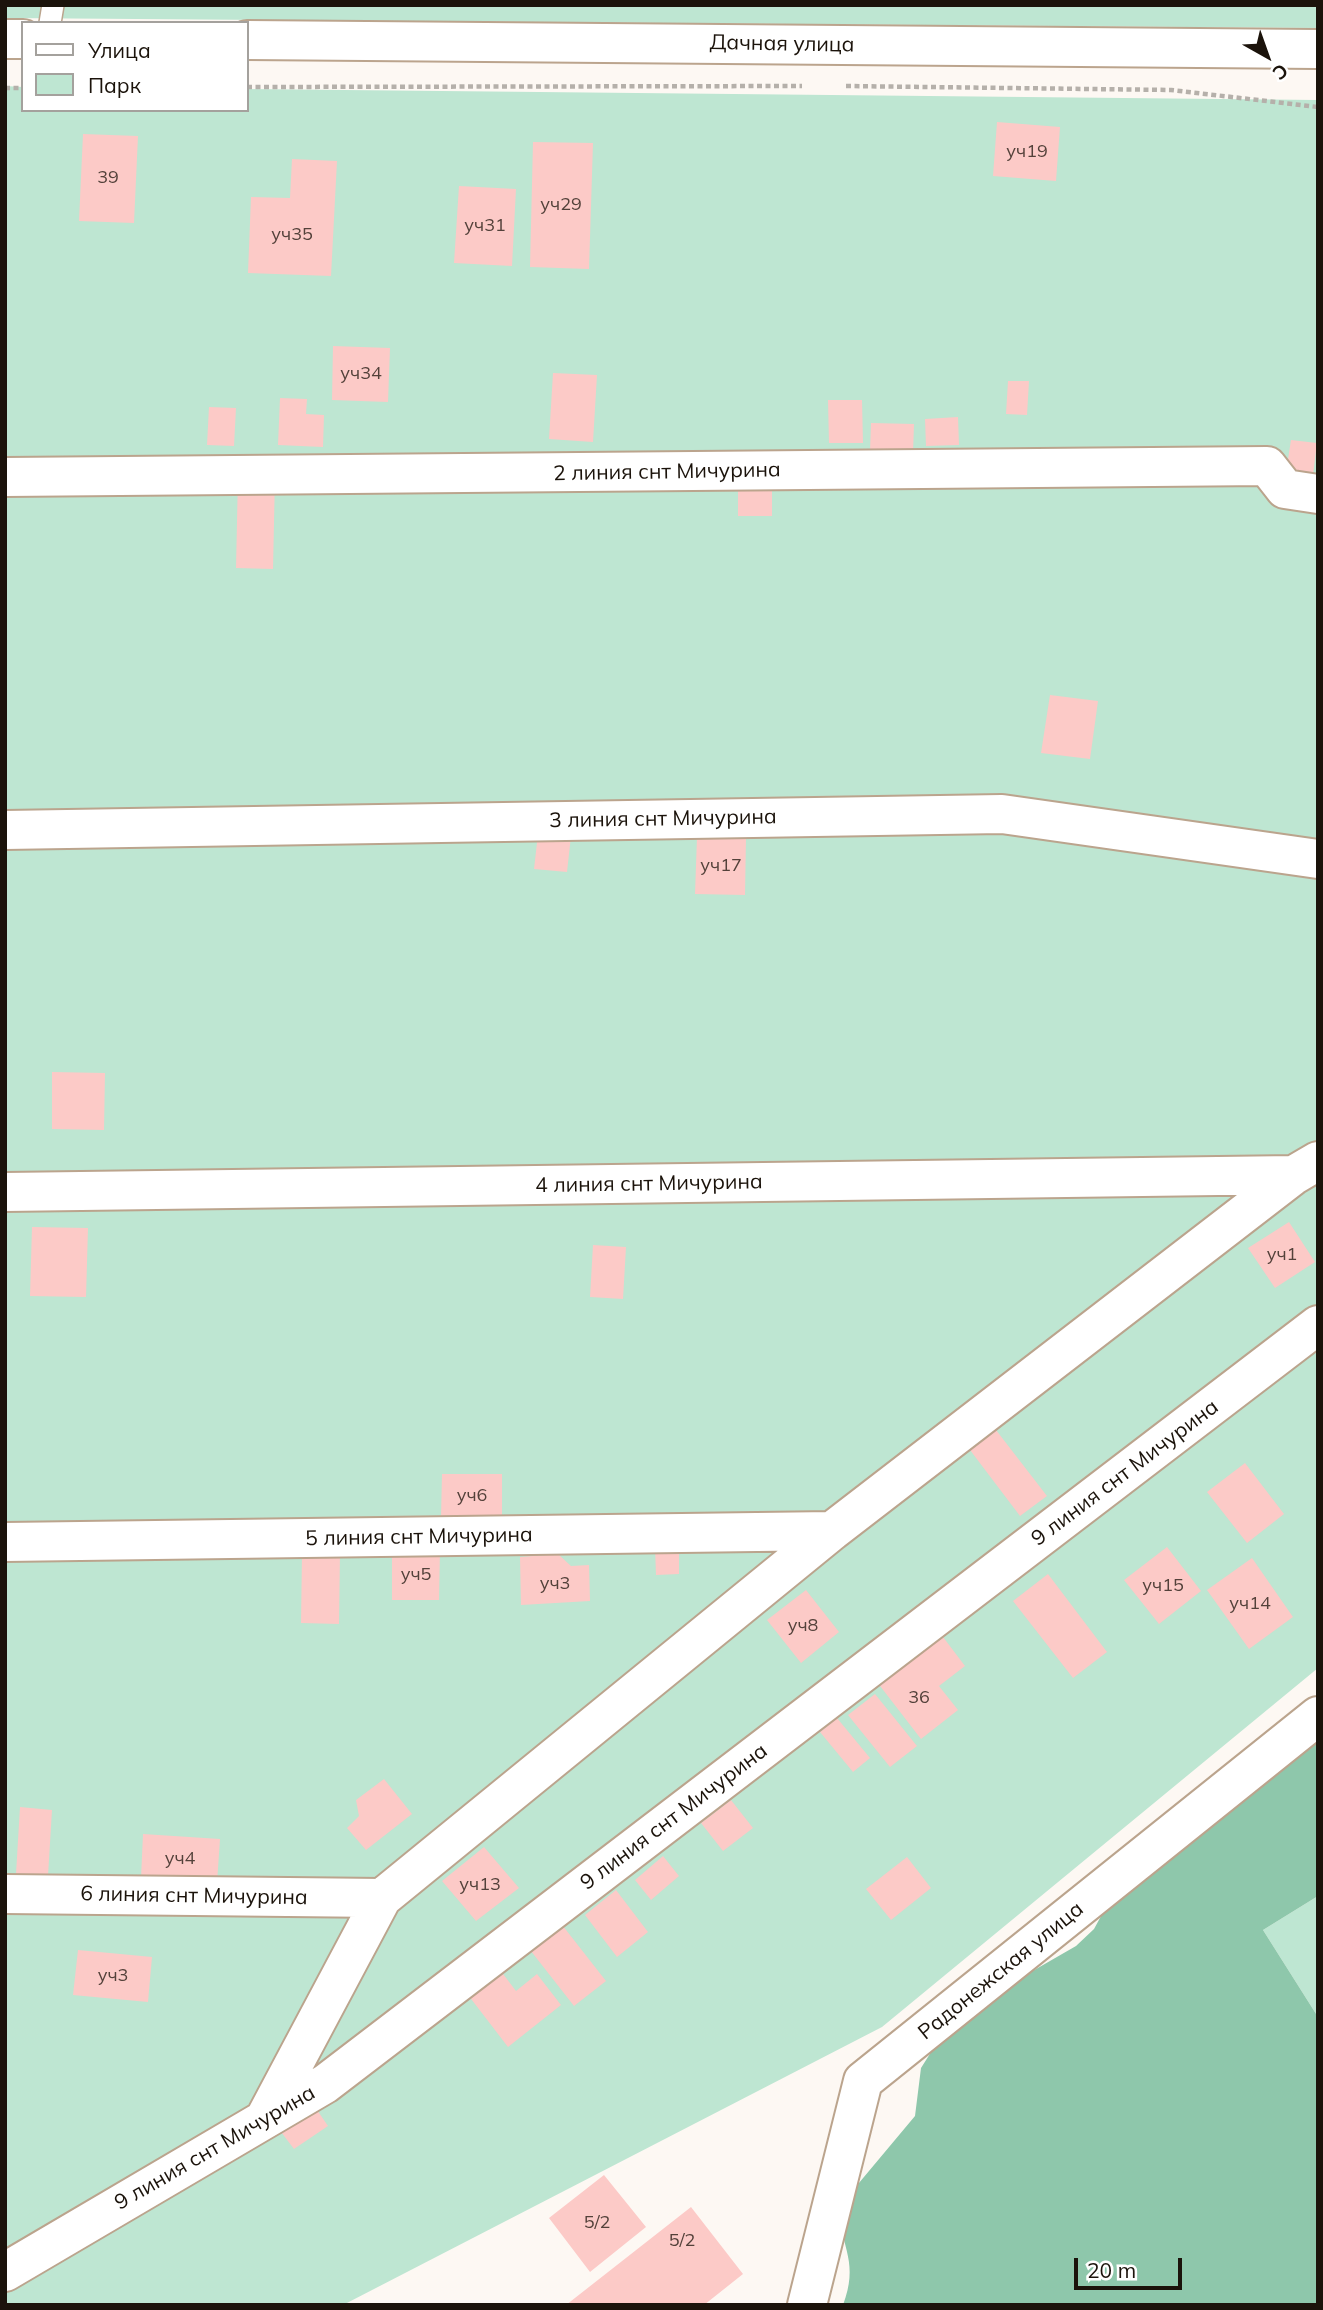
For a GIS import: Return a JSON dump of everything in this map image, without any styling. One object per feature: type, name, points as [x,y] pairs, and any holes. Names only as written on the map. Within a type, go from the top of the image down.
[{"type":"street","name":"Дачная улица","points":[[248,40],[1318,49]]},
{"type":"street","name":"2 линия снт Мичурина","points":[[5,477],[1267,466],[1285,489],[1318,494]]},
{"type":"street","name":"3 линия снт Мичурина","points":[[5,830],[1002,814],[1318,859]]},
{"type":"street","name":"4 линия снт Мичурина","points":[[5,1192],[1306,1168]]},
{"type":"street","points":[[265,2118],[382,1898],[832,1531],[1306,1168]]},
{"type":"street","name":"9 линия снт Мичурина","points":[[5,2272],[325,2084],[1318,1325]]},
{"type":"street","name":"5 линия снт Мичурина","points":[[5,1542],[832,1531]]},
{"type":"street","name":"Радонежская улица","points":[[807,2305],[863,2081],[1318,1716]]},
{"type":"street","name":"6 линия снт Мичурина","points":[[5,1894],[382,1898]]},
{"type":"path","points":[[248,87],[810,86]]},
{"type":"path","points":[[836,86],[1171,90],[1318,107]]},
{"type":"green space","points":[[5,5],[1318,5],[1318,28],[5,18]]},
{"type":"green space","points":[[5,86],[21,87],[21,112],[248,112],[248,89],[1318,100],[1318,1668],[882,2027],[343,2305],[5,2305]]},
{"type":"green space","points":[[1318,1739],[1318,1896],[1263,1930],[1318,2017],[1318,2305],[843,2305],[848,2290],[850,2267],[838,2208],[915,2116],[921,2068],[933,2049],[1010,1984],[1076,1946],[1094,1929],[1106,1907]]},
{"type":"green space","points":[[1318,1896],[1318,2017],[1263,1930]]},
{"type":"building","points":[[997,122],[1060,127],[1056,181],[993,176]]},
{"type":"building","points":[[83,134],[138,136],[134,223],[79,221]]},
{"type":"building","points":[[533,142],[593,143],[589,269],[530,267]]},
{"type":"building","points":[[292,159],[337,161],[331,276],[248,273],[251,197],[290,198]]},
{"type":"building","points":[[459,186],[516,189],[512,266],[454,263]]},
{"type":"building","points":[[333,346],[390,348],[388,402],[332,400]]},
{"type":"building","points":[[553,373],[597,375],[593,442],[549,439]]},
{"type":"building","points":[[1008,381],[1029,381],[1027,415],[1006,414]]},
{"type":"building","points":[[280,398],[307,399],[306,414],[324,415],[323,447],[278,445]]},
{"type":"building","points":[[828,400],[862,400],[863,443],[829,443]]},
{"type":"building","points":[[209,407],[236,408],[234,446],[207,445]]},
{"type":"building","points":[[958,417],[959,445],[926,446],[925,419]]},
{"type":"building","points":[[871,423],[914,424],[913,453],[870,452]]},
{"type":"building","points":[[1291,440],[1317,443],[1313,475],[1286,472]]},
{"type":"building","points":[[238,475],[275,476],[273,569],[236,568]]},
{"type":"building","points":[[738,485],[772,486],[772,516],[738,516]]},
{"type":"building","points":[[1050,695],[1098,701],[1090,759],[1041,753]]},
{"type":"building","points":[[538,834],[571,836],[567,872],[534,869]]},
{"type":"building","points":[[697,837],[746,838],[745,895],[695,894]]},
{"type":"building","points":[[52,1072],[105,1073],[104,1130],[52,1129]]},
{"type":"building","points":[[1289,1222],[1315,1262],[1275,1288],[1248,1248]]},
{"type":"building","points":[[32,1227],[88,1228],[86,1297],[30,1296]]},
{"type":"building","points":[[593,1245],[626,1247],[623,1299],[590,1297]]},
{"type":"building","points":[[996,1430],[1047,1496],[1020,1516],[970,1450]]},
{"type":"building","points":[[1245,1463],[1284,1514],[1247,1543],[1207,1492]]},
{"type":"building","points":[[442,1474],[502,1474],[502,1517],[441,1517]]},
{"type":"building","points":[[392,1546],[440,1549],[439,1600],[392,1600]]},
{"type":"building","points":[[679,1546],[679,1574],[656,1575],[655,1547]]},
{"type":"building","points":[[1167,1547],[1201,1591],[1159,1624],[1124,1580]]},
{"type":"building","points":[[302,1553],[340,1553],[339,1624],[301,1623]]},
{"type":"building","points":[[558,1554],[571,1566],[589,1565],[590,1601],[521,1605],[520,1557]]},
{"type":"building","points":[[1252,1558],[1293,1617],[1249,1649],[1207,1590]]},
{"type":"building","points":[[1048,1574],[1107,1652],[1073,1678],[1013,1601]]},
{"type":"building","points":[[806,1590],[839,1632],[801,1663],[767,1620]]},
{"type":"building","points":[[940,1633],[965,1666],[939,1686],[958,1710],[921,1739],[877,1682]]},
{"type":"building","points":[[875,1694],[917,1746],[890,1767],[848,1715]]},
{"type":"building","points":[[837,1718],[870,1758],[853,1772],[820,1732]]},
{"type":"building","points":[[384,1779],[412,1814],[366,1850],[347,1828],[359,1816],[356,1800]]},
{"type":"building","points":[[731,1800],[753,1828],[723,1851],[701,1823]]},
{"type":"building","points":[[20,1807],[52,1810],[48,1876],[16,1874]]},
{"type":"building","points":[[143,1834],[220,1839],[217,1883],[141,1878]]},
{"type":"building","points":[[484,1847],[519,1888],[476,1921],[442,1881]]},
{"type":"building","points":[[663,1856],[679,1876],[651,1900],[635,1880]]},
{"type":"building","points":[[907,1857],[931,1888],[891,1920],[866,1889]]},
{"type":"building","points":[[616,1890],[648,1932],[617,1957],[585,1915]]},
{"type":"building","points":[[559,1921],[606,1981],[574,2006],[527,1946]]},
{"type":"building","points":[[78,1950],[152,1957],[148,2002],[73,1995]]},
{"type":"building","points":[[497,1966],[516,1991],[537,1974],[561,2005],[508,2047],[465,1991]]},
{"type":"building","points":[[311,2101],[328,2126],[294,2149],[275,2124]]},
{"type":"building","points":[[604,2175],[646,2227],[590,2272],[549,2218]]},
{"type":"building","points":[[691,2207],[743,2274],[704,2305],[566,2305]]}]
